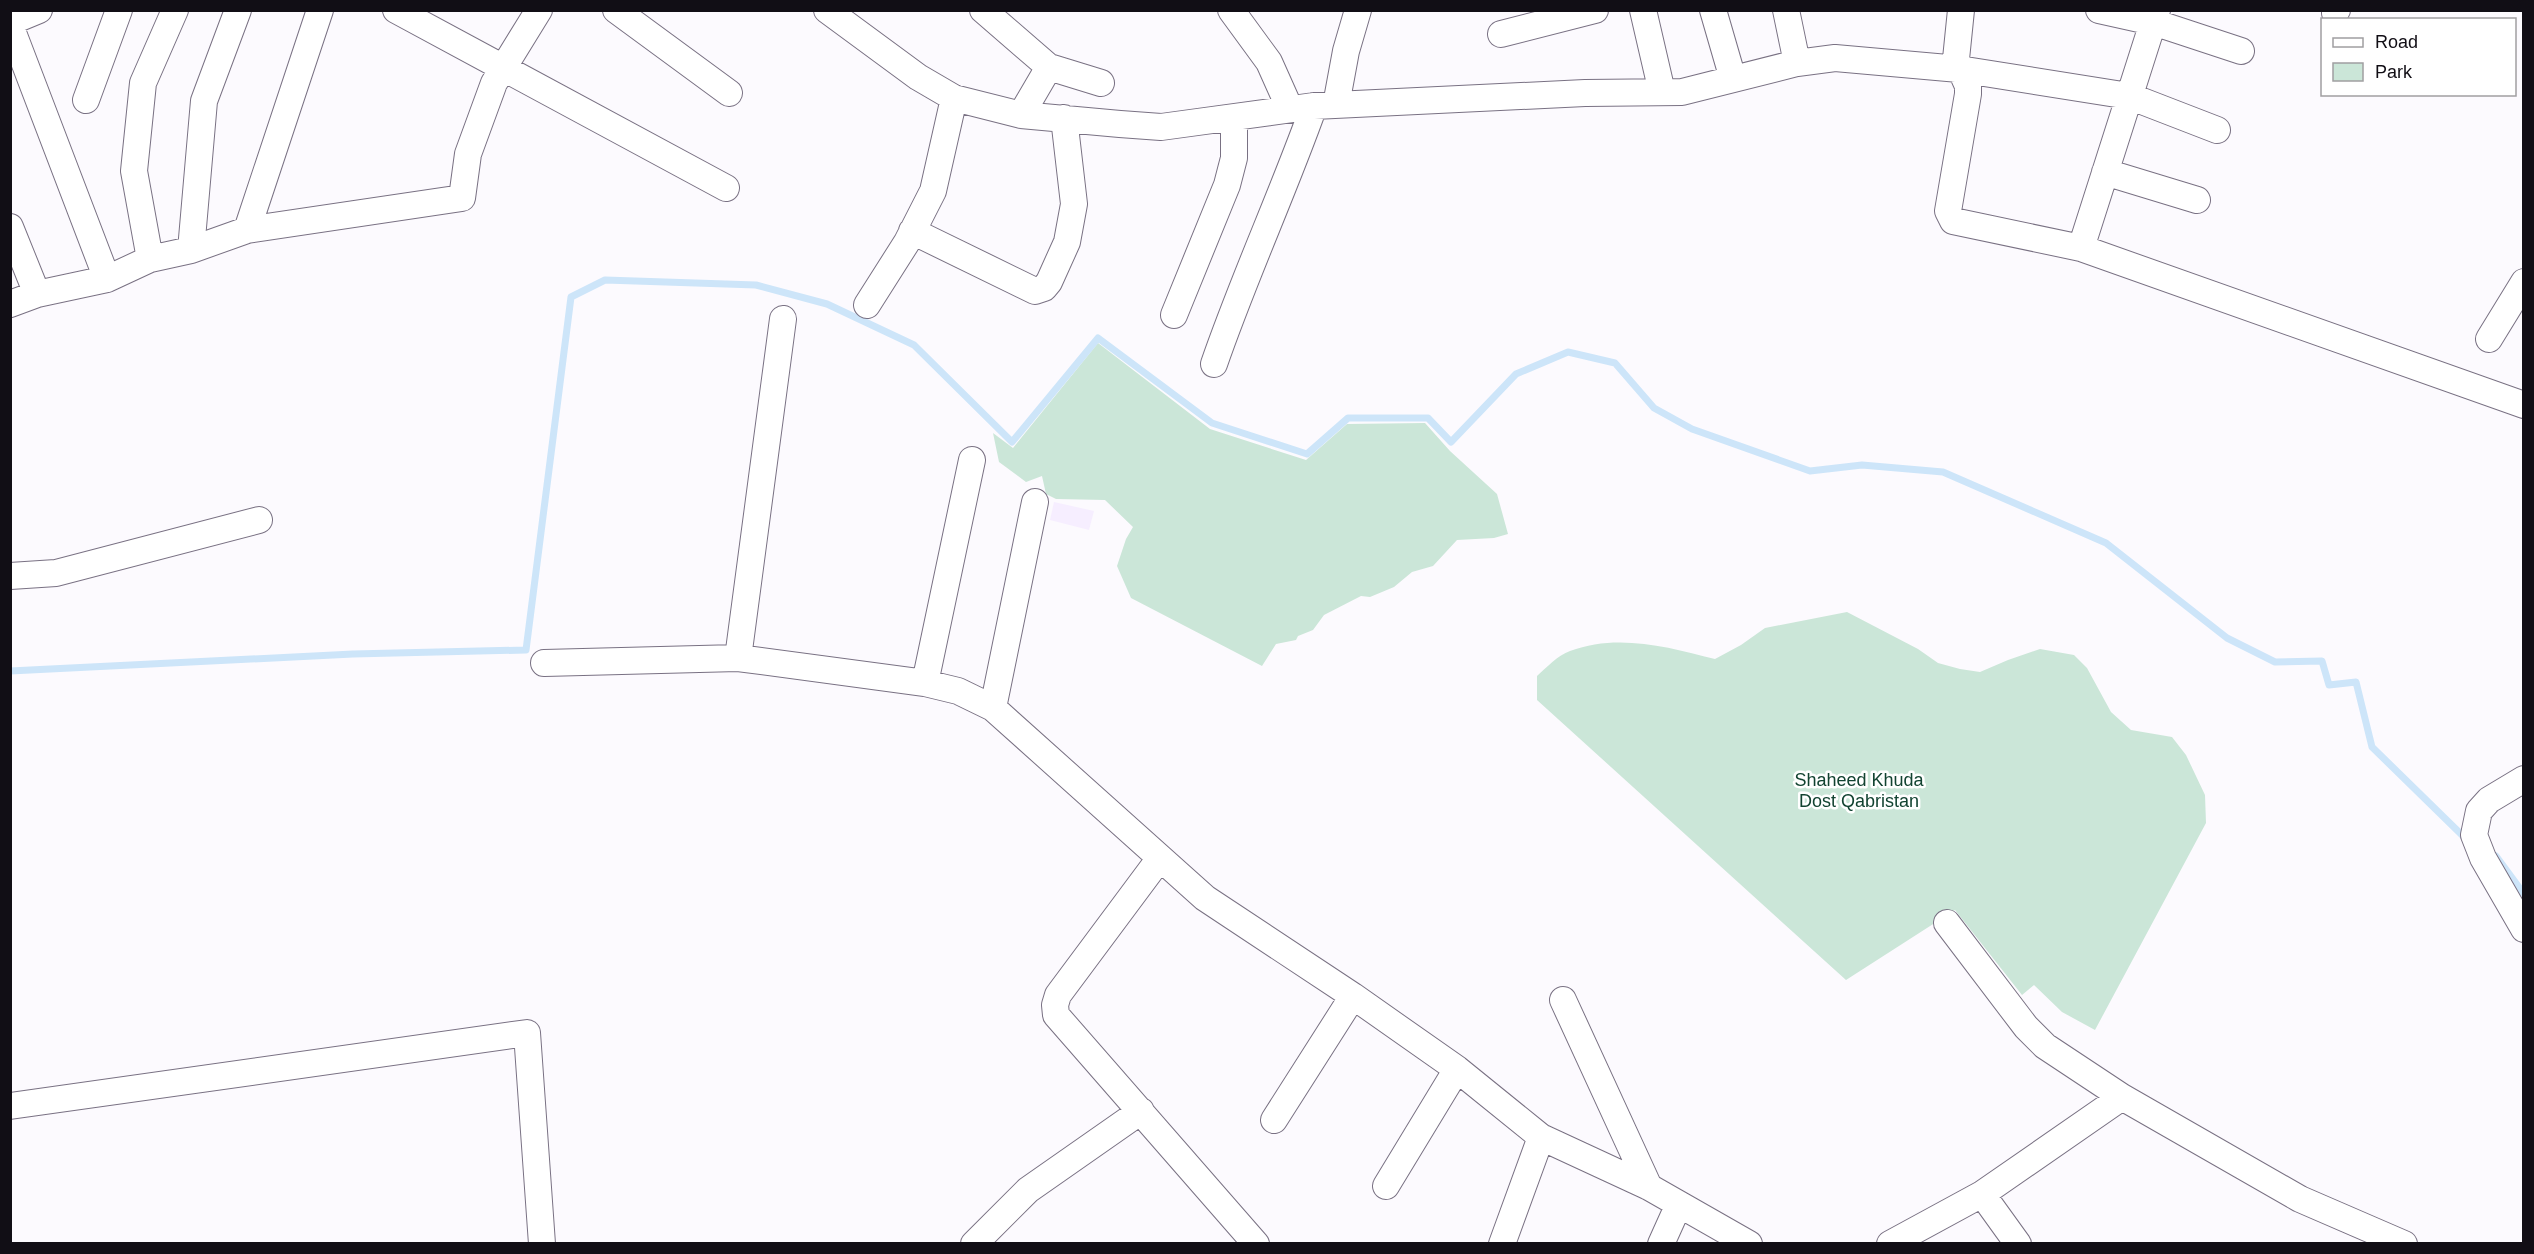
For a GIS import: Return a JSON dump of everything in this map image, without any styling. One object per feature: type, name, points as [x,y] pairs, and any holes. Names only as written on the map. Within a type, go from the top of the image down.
[{"type":"street","points":[[39,10],[10,23],[107,279]]},
{"type":"street","points":[[86,100],[119,10]]},
{"type":"street","points":[[150,259],[134,171],[138,127],[143,83],[175,10]]},
{"type":"street","points":[[191,250],[204,101],[238,10]]},
{"type":"street","points":[[247,230],[320,10]]},
{"type":"street","points":[[396,10],[726,188]]},
{"type":"street","points":[[10,304],[37,294],[107,279],[150,259],[191,250],[247,230],[462,198],[468,154],[494,83],[539,10]]},
{"type":"street","points":[[982,10],[1049,67],[1101,83]]},
{"type":"street","points":[[1231,10],[1269,62],[1313,107]]},
{"type":"street","points":[[1214,364],[1233,308],[1269,228],[1313,107],[1346,51],[1358,10]]},
{"type":"street","points":[[1501,34],[1595,10]]},
{"type":"street","points":[[1643,10],[1662,92]]},
{"type":"street","points":[[1713,10],[1733,79]]},
{"type":"street","points":[[1786,10],[1797,63]]},
{"type":"street","points":[[1961,10],[1956,59],[1968,86],[1968,94],[1948,212],[1956,222],[2081,248],[2523,405]]},
{"type":"street","points":[[2099,10],[2155,16],[2241,51]]},
{"type":"street","points":[[831,12],[918,77],[954,98],[1021,115],[1161,127],[1313,107],[1585,93],[1682,92],[1797,63],[1835,58],[1959,69],[2129,96],[2217,130]]},
{"type":"street","points":[[629,14],[729,93]]},
{"type":"street","points":[[2081,248],[2155,16]]},
{"type":"street","points":[[1021,115],[1049,67]]},
{"type":"street","points":[[867,304],[912,231],[933,190],[954,98]]},
{"type":"street","points":[[912,231],[1035,291],[1044,288],[1049,282],[1066,242],[1074,204],[1064,118]]},
{"type":"street","points":[[1174,315],[1227,185],[1234,158],[1234,118]]},
{"type":"street","points":[[2105,172],[2197,200]]},
{"type":"street","points":[[10,227],[37,294]]},
{"type":"street","points":[[2489,339],[2523,282]]},
{"type":"street","points":[[738,658],[783,319]]},
{"type":"street","points":[[926,683],[972,460]]},
{"type":"street","points":[[993,708],[1035,502]]},
{"type":"street","points":[[10,576],[56,573],[259,520]]},
{"type":"street","points":[[544,663],[738,658],[926,683],[958,691],[993,708],[1205,898],[1353,996],[1457,1069],[1541,1137],[1649,1186],[1747,1243]]},
{"type":"street","points":[[2523,780],[2489,800],[2479,811],[2474,835],[2483,858],[2523,929]]},
{"type":"street","points":[[1160,858],[1058,995],[1054,1005],[1056,1015],[1256,1244]]},
{"type":"street","points":[[1947,923],[2026,1027],[2044,1046],[2122,1097],[2300,1199],[2404,1244]]},
{"type":"street","points":[[1274,1120],[1353,996]]},
{"type":"street","points":[[1563,1000],[1649,1186]]},
{"type":"street","points":[[10,1106],[527,1032],[543,1244]]},
{"type":"street","points":[[1386,1186],[1457,1069]]},
{"type":"street","points":[[1890,1244],[1983,1194],[2122,1097]]},
{"type":"street","points":[[974,1244],[1028,1190],[1141,1111]]},
{"type":"street","points":[[1502,1244],[1541,1137]]},
{"type":"street","points":[[1983,1194],[2018,1244]]},
{"type":"street","points":[[1661,1244],[1679,1203]]},
{"type":"shaded area","points":[[1054,502],[1094,511],[1089,530],[1050,520]]},
{"type":"green space","points":[[1098,343],[1210,429],[1306,460],[1347,424],[1425,423],[1450,451],[1497,494],[1508,534],[1494,538],[1457,540],[1433,566],[1412,572],[1394,587],[1370,597],[1361,596],[1324,615],[1313,630],[1298,636],[1296,640],[1276,644],[1262,666],[1131,598],[1117,566],[1126,539],[1133,527],[1105,500],[1056,499],[1046,494],[1042,476],[1026,482],[999,462],[993,433],[1013,448]]},
{"type":"green space","name":"Shaheed Khuda Dost Qabristan","points":[[1847,612],[1918,649],[1938,663],[1960,669],[1980,672],[2040,649],[2074,655],[2087,668],[2111,712],[2131,730],[2172,737],[2186,755],[2205,795],[2206,823],[2095,1030],[2062,1012],[2034,985],[2022,995],[1955,910],[1846,980],[1537,700],[1537,676],[1561,655],[1570,651],[1606,643],[1624,642],[1661,646],[1715,659],[1741,645],[1765,628]]},
{"type":"waterway","points":[[10,671],[353,654],[526,650],[571,297],[605,280],[756,285],[827,304],[914,345],[1012,442],[1098,338],[1212,423],[1307,454],[1348,418],[1428,418],[1451,442],[1516,374],[1568,352],[1615,363],[1654,408],[1692,429],[1810,471],[1862,465],[1943,472],[2106,543],[2227,638],[2275,662],[2322,661],[2329,685],[2356,682],[2372,747],[2463,836]]},
{"type":"waterway","points":[[2496,856],[2524,894]]}]
